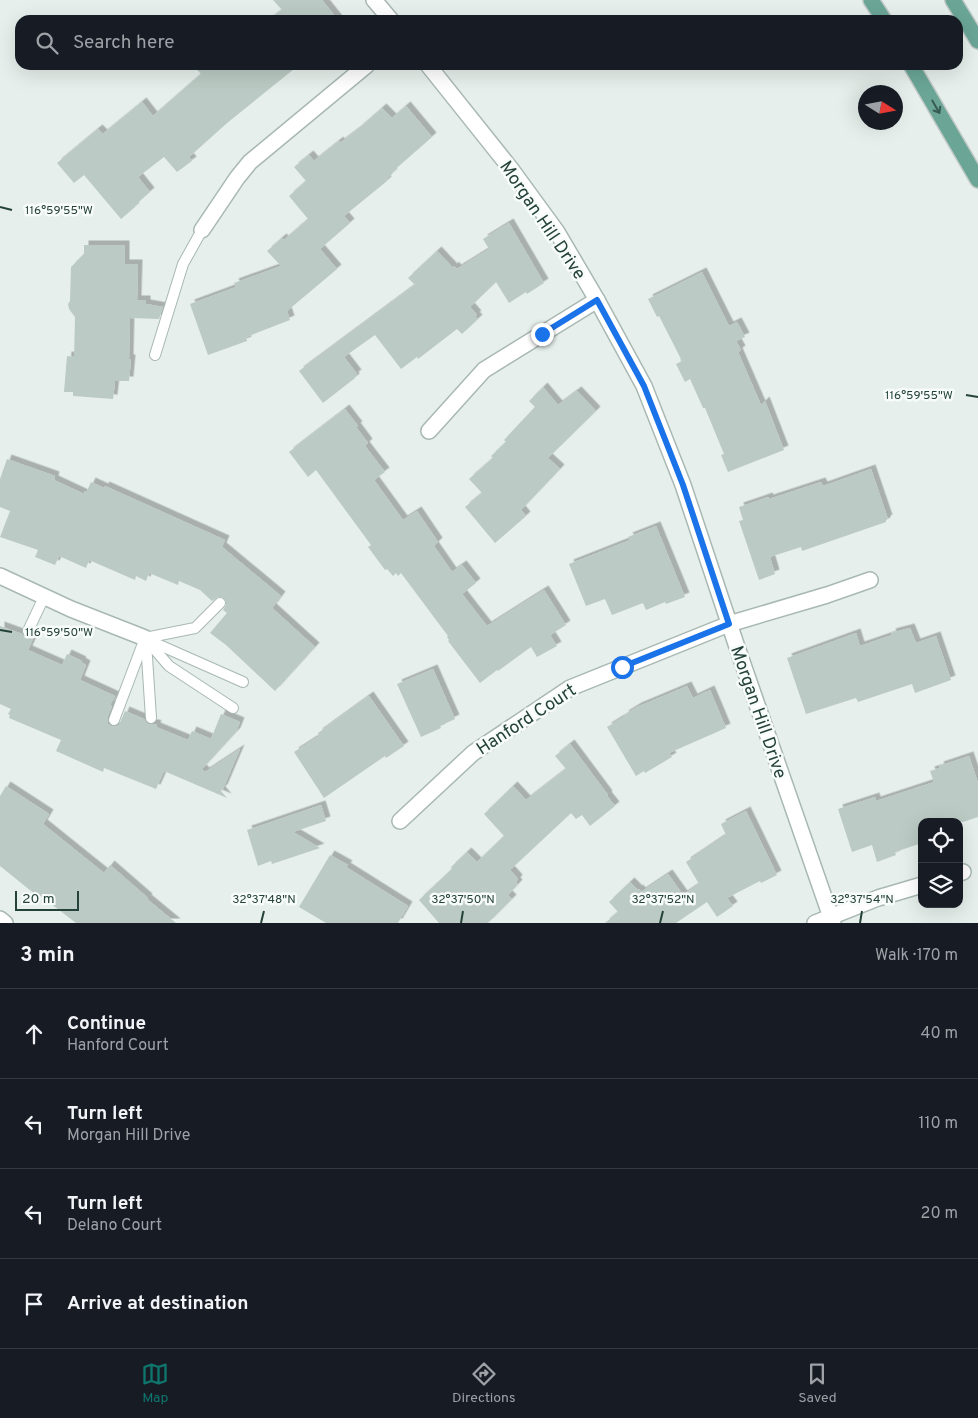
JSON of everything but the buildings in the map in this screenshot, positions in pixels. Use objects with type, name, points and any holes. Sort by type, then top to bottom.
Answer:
[{"type":"main road","points":[[872,0],[881,15]]},
{"type":"main road","points":[[953,0],[962,15]]},
{"type":"main road","points":[[963,16],[978,41]]},
{"type":"main road","points":[[914,70],[978,180]]},
{"type":"street","points":[[374,0],[387,15]]},
{"type":"street","points":[[202,230],[250,162],[361,70]]},
{"type":"street","name":"Morgan Hill Drive","points":[[432,70],[556,232],[597,300],[644,386],[683,485],[729,624],[832,920]]},
{"type":"street","points":[[429,431],[484,370],[597,300]]},
{"type":"street","points":[[0,576],[71,609],[145,638]]},
{"type":"street","name":"Hanford Court","points":[[400,821],[473,753],[570,688],[729,624],[827,595],[870,580]]},
{"type":"street","points":[[815,923],[832,920],[878,898],[918,886]]},
{"type":"street","points":[[0,919],[5,923]]},
{"type":"lane","points":[[155,354],[183,264],[202,230]]},
{"type":"lane","points":[[28,631],[44,597]]},
{"type":"lane","points":[[145,638],[195,628],[220,603]]},
{"type":"lane","points":[[145,638],[243,682]]},
{"type":"lane","points":[[145,638],[169,666],[233,708]]},
{"type":"lane","points":[[145,638],[151,718]]},
{"type":"lane","points":[[114,720],[145,638]]},
{"type":"route","points":[[542,334],[597,300],[644,386],[683,485],[729,624],[622,667]]}]
